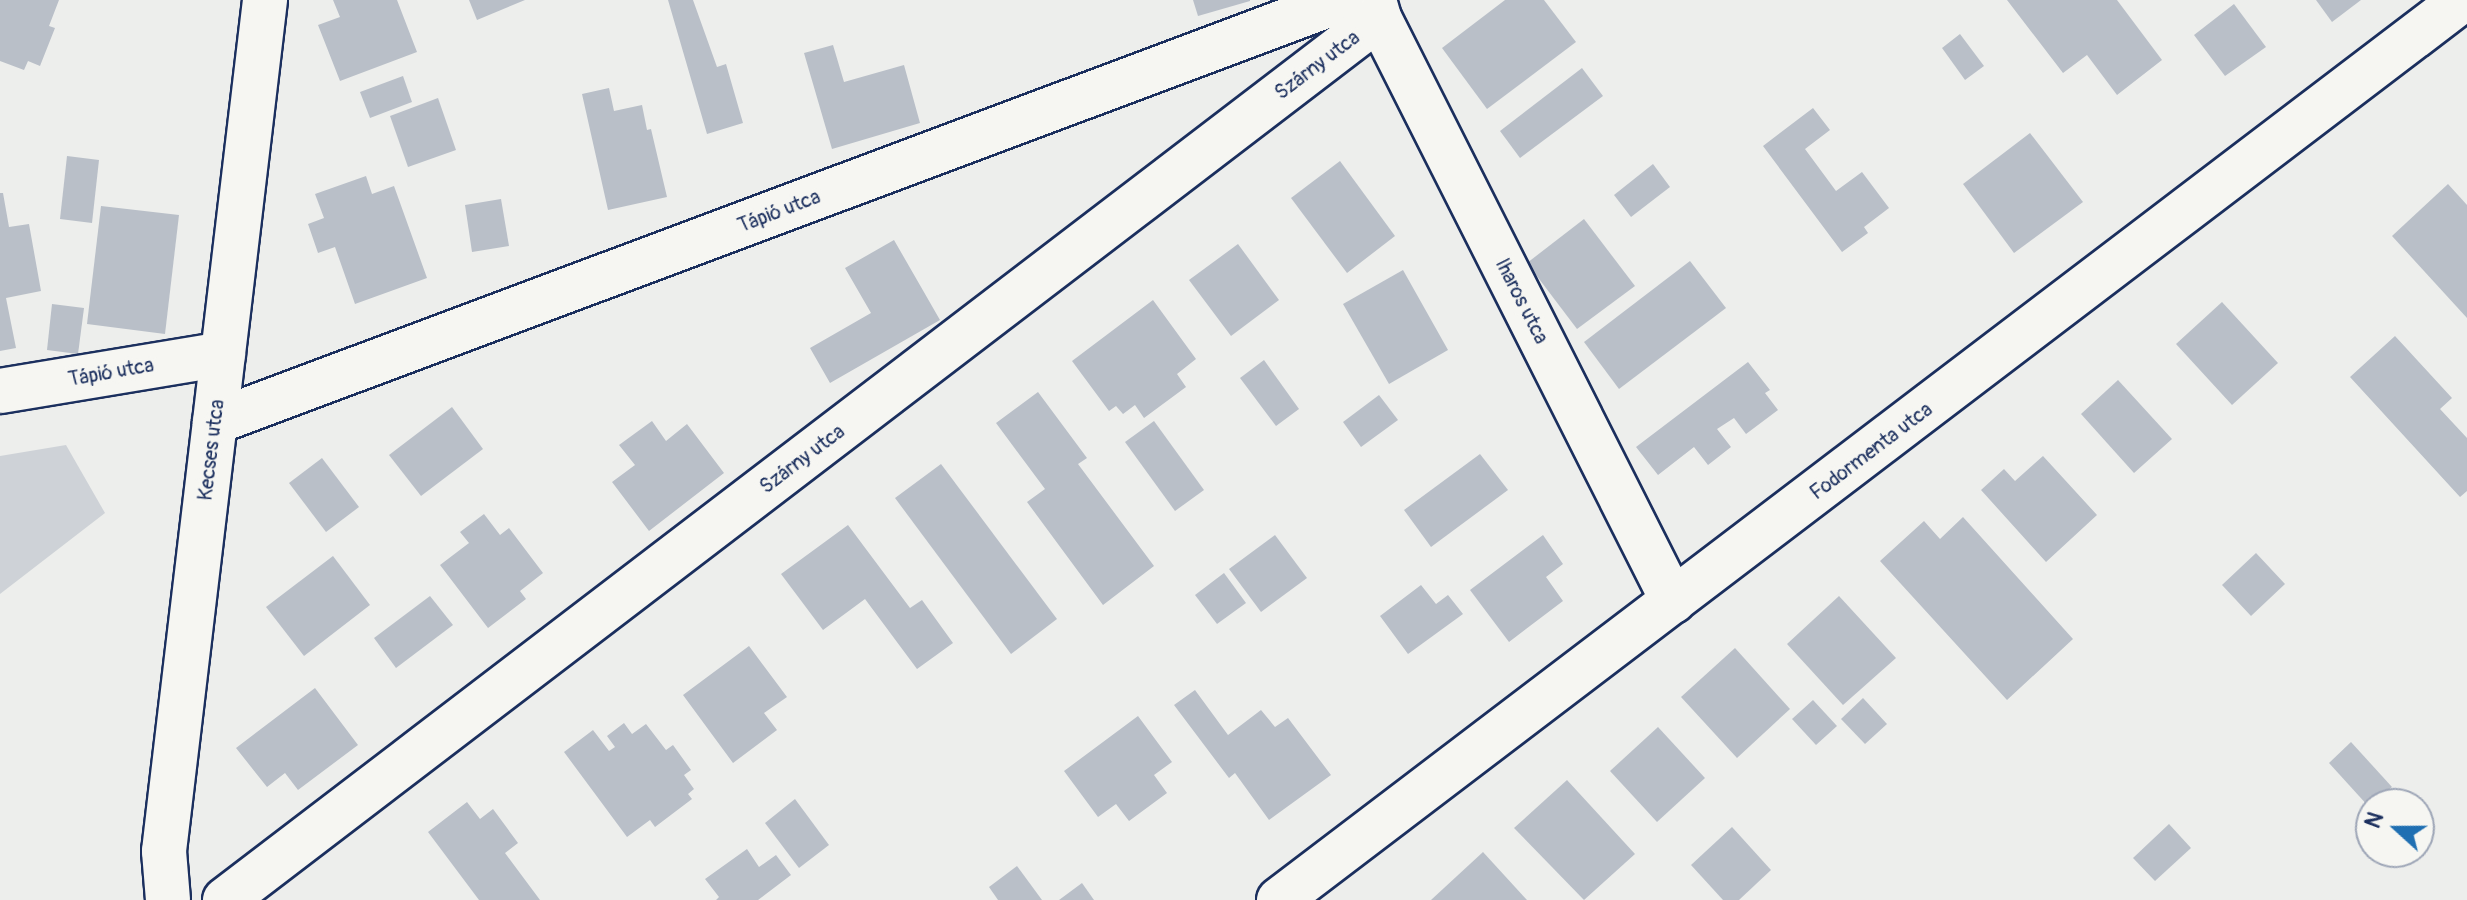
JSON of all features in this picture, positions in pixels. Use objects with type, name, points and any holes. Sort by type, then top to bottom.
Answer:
[{"type":"street","name":"Kecses utca","points":[[168,900],[164,851],[265,0]]},
{"type":"street","name":"Fodormenta utca","points":[[1279,900],[2462,0]]},
{"type":"street","name":"Tápió utca","points":[[215,422],[1365,6]]},
{"type":"street","name":"Iharos utca","points":[[1365,6],[1673,601]]},
{"type":"street","name":"Szárny utca","points":[[225,900],[1365,6]]},
{"type":"street","name":"Tápió utca","points":[[0,391],[223,354]]},
{"type":"shaded area","points":[[66,445],[105,513],[0,594],[0,456]]},
{"type":"building","points":[[0,0],[59,0],[49,26],[55,28],[40,66],[28,61],[24,70],[0,61]]},
{"type":"building","points":[[333,0],[397,0],[417,52],[340,81],[318,25],[340,17]]},
{"type":"building","points":[[469,0],[525,0],[477,20]]},
{"type":"building","points":[[668,0],[693,0],[717,67],[726,64],[743,123],[707,134]]},
{"type":"building","points":[[1193,0],[1250,0],[1250,1],[1198,16]]},
{"type":"building","points":[[1505,0],[1544,0],[1576,42],[1487,109],[1442,48]]},
{"type":"building","points":[[2007,0],[2117,0],[2162,60],[2117,95],[2087,55],[2063,73]]},
{"type":"building","points":[[2316,0],[2361,0],[2332,22]]},
{"type":"building","points":[[2234,4],[2266,47],[2225,76],[2194,35]]},
{"type":"building","points":[[1960,34],[1984,66],[1965,80],[1942,48]]},
{"type":"building","points":[[833,45],[844,82],[904,65],[920,123],[832,149],[804,53]]},
{"type":"building","points":[[1582,68],[1603,96],[1520,158],[1500,131]]},
{"type":"building","points":[[403,76],[412,102],[370,118],[360,92]]},
{"type":"building","points":[[609,88],[614,111],[642,105],[667,197],[608,210],[582,94]]},
{"type":"building","points":[[438,98],[456,150],[408,167],[390,116]]},
{"type":"building","points":[[1813,108],[1830,130],[1805,149],[1836,191],[1862,172],[1889,208],[1864,227],[1868,233],[1842,252],[1763,146]]},
{"type":"building","points":[[2030,133],[2083,202],[2014,253],[1963,184]]},
{"type":"building","points":[[67,156],[99,160],[92,223],[60,219]]},
{"type":"building","points":[[1340,161],[1395,236],[1347,273],[1291,198]]},
{"type":"building","points":[[1653,164],[1670,187],[1631,217],[1614,195]]},
{"type":"building","points":[[366,176],[372,194],[394,186],[427,278],[355,304],[335,247],[318,253],[308,224],[324,218],[315,194]]},
{"type":"building","points":[[2448,184],[2467,205],[2467,318],[2392,236]]},
{"type":"building","points":[[0,193],[3,193],[9,227],[29,224],[41,291],[6,298],[16,348],[0,351]]},
{"type":"building","points":[[501,199],[509,246],[472,252],[465,205]]},
{"type":"building","points":[[101,206],[179,215],[165,334],[87,324]]},
{"type":"building","points":[[1584,219],[1635,286],[1577,329],[1527,263]]},
{"type":"building","points":[[894,240],[940,320],[830,383],[810,348],[871,313],[845,268]]},
{"type":"building","points":[[1238,244],[1279,300],[1231,336],[1189,280]]},
{"type":"building","points":[[1690,261],[1726,308],[1619,389],[1584,342]]},
{"type":"building","points":[[1403,270],[1448,350],[1389,384],[1343,304]]},
{"type":"building","points":[[1153,300],[1196,359],[1177,374],[1186,387],[1144,418],[1135,405],[1123,414],[1116,406],[1109,411],[1072,361]]},
{"type":"building","points":[[2222,302],[2278,363],[2232,405],[2176,344]]},
{"type":"building","points":[[52,304],[84,308],[78,354],[47,350]]},
{"type":"building","points":[[2395,336],[2452,398],[2440,409],[2467,438],[2467,491],[2460,497],[2350,377]]},
{"type":"building","points":[[1264,360],[1299,409],[1276,426],[1240,378]]},
{"type":"building","points":[[1748,362],[1770,390],[1765,393],[1778,410],[1746,434],[1734,418],[1717,429],[1731,447],[1708,465],[1694,447],[1658,475],[1636,447]]},
{"type":"building","points":[[2118,380],[2172,439],[2134,473],[2081,414]]},
{"type":"building","points":[[1038,392],[1087,458],[1078,464],[1154,566],[1103,605],[1027,502],[1045,489],[996,423]]},
{"type":"building","points":[[1379,395],[1398,420],[1361,447],[1343,422]]},
{"type":"building","points":[[452,407],[483,449],[421,496],[389,455]]},
{"type":"building","points":[[652,421],[666,441],[687,424],[724,473],[649,531],[612,482],[635,465],[619,445]]},
{"type":"building","points":[[1154,421],[1204,490],[1175,511],[1125,442]]},
{"type":"building","points":[[1480,454],[1508,490],[1431,547],[1404,510]]},
{"type":"building","points":[[2043,456],[2097,515],[2046,562],[1981,490],[2004,469],[2015,481]]},
{"type":"building","points":[[322,458],[359,507],[326,532],[289,483]]},
{"type":"building","points":[[941,464],[1057,619],[1011,654],[895,498]]},
{"type":"building","points":[[484,514],[500,535],[509,528],[543,573],[520,591],[526,599],[488,628],[440,565],[469,543],[460,532]]},
{"type":"building","points":[[1963,517],[2073,639],[2007,700],[1880,561],[1924,521],[1940,539]]},
{"type":"building","points":[[848,525],[910,608],[922,600],[953,643],[917,669],[865,599],[823,630],[781,574]]},
{"type":"building","points":[[1275,535],[1307,578],[1261,612],[1229,569]]},
{"type":"building","points":[[1543,535],[1563,564],[1546,577],[1563,601],[1509,642],[1470,590]]},
{"type":"building","points":[[2256,553],[2285,584],[2251,616],[2222,585]]},
{"type":"building","points":[[333,556],[370,605],[304,656],[266,607]]},
{"type":"building","points":[[1224,573],[1246,603],[1217,624],[1195,595]]},
{"type":"building","points":[[1421,585],[1436,604],[1448,595],[1463,614],[1408,654],[1380,616]]},
{"type":"building","points":[[430,596],[453,625],[396,668],[374,638]]},
{"type":"building","points":[[1839,596],[1896,658],[1843,705],[1787,644]]},
{"type":"building","points":[[749,646],[787,697],[764,713],[777,730],[733,763],[683,695]]},
{"type":"building","points":[[1735,648],[1790,709],[1737,758],[1681,697]]},
{"type":"building","points":[[315,688],[358,745],[298,790],[285,773],[267,787],[236,748]]},
{"type":"building","points":[[1195,690],[1228,735],[1261,710],[1275,727],[1288,718],[1331,775],[1269,820],[1235,773],[1229,778],[1174,705]]},
{"type":"building","points":[[1863,698],[1887,724],[1865,744],[1841,719]]},
{"type":"building","points":[[1813,700],[1837,726],[1816,745],[1792,719]]},
{"type":"building","points":[[1138,716],[1172,762],[1154,775],[1167,793],[1129,821],[1116,804],[1098,817],[1064,771]]},
{"type":"building","points":[[624,723],[632,734],[646,724],[666,750],[673,745],[691,770],[684,775],[694,789],[688,794],[692,799],[655,827],[650,820],[627,837],[564,752],[593,730],[609,751],[615,747],[607,736]]},
{"type":"building","points":[[1658,727],[1705,778],[1657,822],[1610,771]]},
{"type":"building","points":[[2351,742],[2392,787],[2355,788],[2355,792],[2329,763]]},
{"type":"building","points":[[1567,780],[1635,854],[1584,900],[1514,828]]},
{"type":"building","points":[[795,799],[829,845],[799,868],[765,823]]},
{"type":"building","points":[[467,802],[480,819],[493,809],[518,843],[505,853],[540,900],[479,900],[428,832]]},
{"type":"building","points":[[2169,824],[2191,848],[2155,881],[2133,858]]},
{"type":"building","points":[[1732,827],[1771,870],[1739,900],[1723,900],[1691,865]]},
{"type":"building","points":[[747,849],[759,867],[776,855],[791,875],[758,900],[716,900],[719,897],[705,879]]},
{"type":"building","points":[[1483,852],[1527,900],[1431,900]]},
{"type":"building","points":[[1017,866],[1042,900],[998,900],[989,887]]},
{"type":"building","points":[[1082,883],[1094,900],[1059,900]]}]
